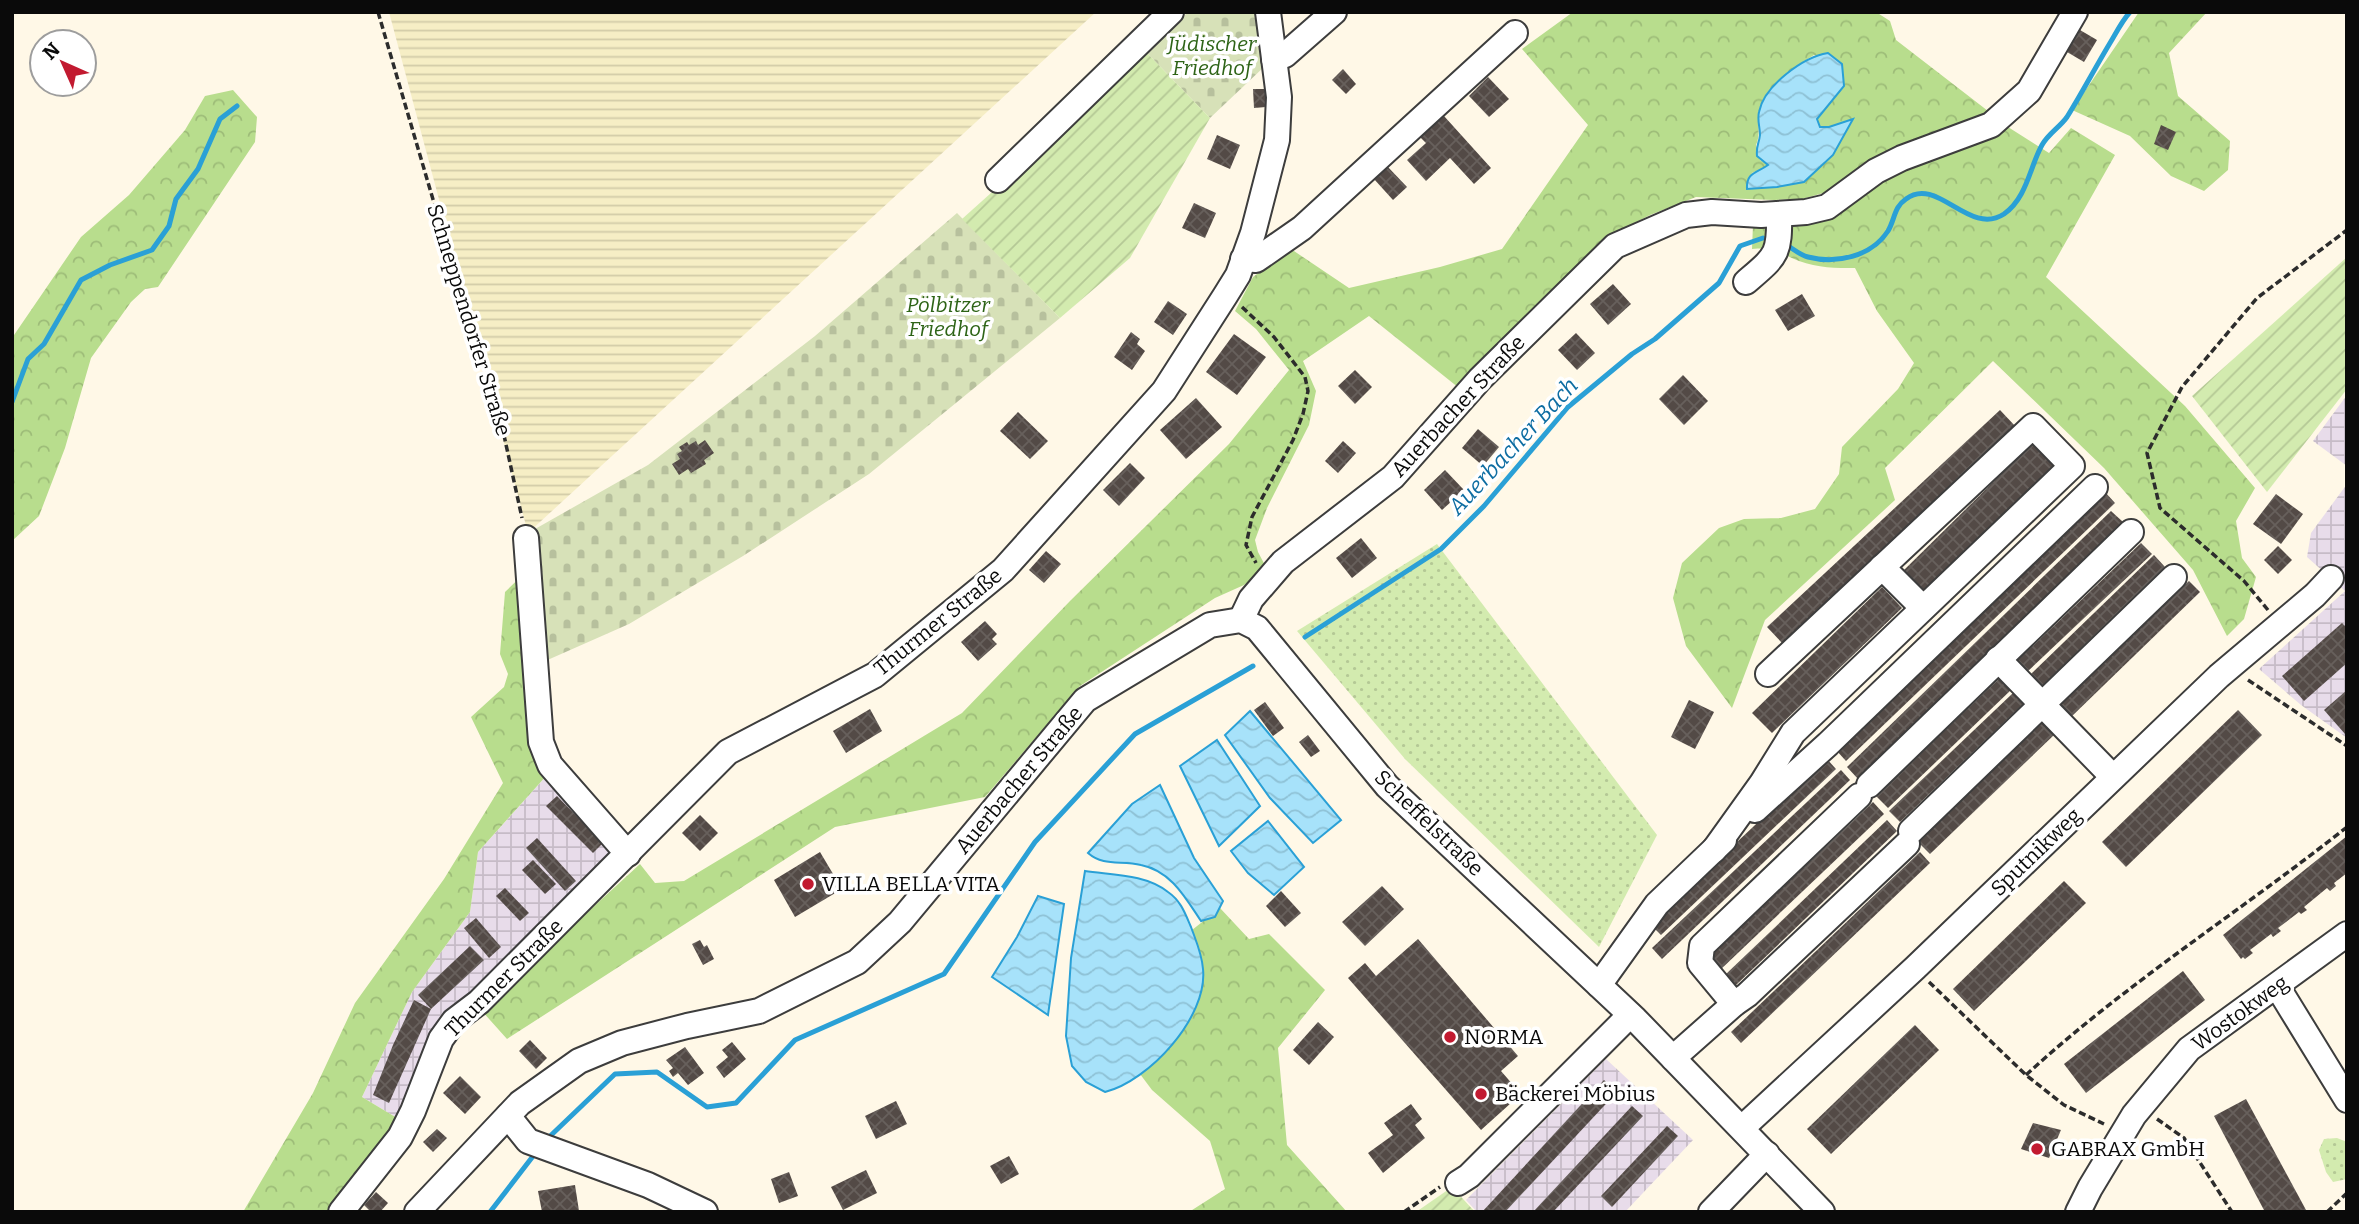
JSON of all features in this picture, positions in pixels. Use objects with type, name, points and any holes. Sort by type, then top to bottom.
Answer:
[{"type":"street","points":[[998,180],[1171,12]]},
{"type":"street","name":"Thurmer Straße","points":[[341,1212],[400,1137],[441,1039],[454,1021],[479,1002],[728,752],[875,675],[1003,570],[1164,391],[1225,296],[1244,259],[1253,233],[1277,140],[1279,97],[1268,12]]},
{"type":"street","points":[[1274,59],[1285,55],[1334,12]]},
{"type":"street","name":"Auerbacher Straße","points":[[417,1212],[520,1102],[579,1061],[622,1043],[759,1011],[857,962],[900,922],[1086,700],[1210,625],[1241,620],[1251,599],[1265,581],[1303,545],[1393,477],[1480,379],[1615,246],[1686,215],[1712,212],[1779,214],[1827,207],[1876,171],[1902,158],[1992,125],[2029,91],[2075,12]]},
{"type":"street","points":[[1244,259],[1256,260],[1302,229],[1515,33]]},
{"type":"street","points":[[1746,282],[1774,258],[1779,235],[1779,214]]},
{"type":"street","points":[[1714,849],[1793,733],[2072,466],[2033,426],[1768,674]]},
{"type":"street","points":[[1599,985],[1657,904],[1839,735],[2095,487]]},
{"type":"street","points":[[1734,1004],[1700,963],[1702,946],[2131,532]]},
{"type":"street","points":[[526,538],[541,742],[550,765],[628,854]]},
{"type":"street","points":[[1882,567],[1922,607]]},
{"type":"street","points":[[1673,1058],[1734,1004],[1748,995],[2174,577]]},
{"type":"street","name":"Sputnikweg","points":[[1742,1128],[1915,968],[2231,665],[2315,596],[2331,578]]},
{"type":"street","name":"Scheffelstraße","points":[[1241,620],[1257,628],[1387,786],[1630,1015],[1822,1212]]},
{"type":"street","points":[[1998,659],[2113,778]]},
{"type":"street","name":"Wostokweg","points":[[2078,1212],[2137,1111],[2189,1049],[2347,934]]},
{"type":"street","points":[[2277,986],[2347,1100]]},
{"type":"street","points":[[1458,1183],[1476,1170],[1630,1015]]},
{"type":"street","points":[[508,1116],[538,1145],[648,1185],[705,1212]]},
{"type":"street","points":[[1712,1212],[1767,1154]]},
{"type":"path","name":"Schneppendorfer Straße","points":[[378,12],[444,237],[495,394],[526,538]]},
{"type":"path","points":[[2280,624],[2245,581],[2160,508],[2147,453],[2182,387],[2257,298],[2347,230]]},
{"type":"path","points":[[1225,296],[1250,312],[1274,337],[1305,377],[1308,391],[1293,440],[1252,517],[1246,545],[1265,581]]},
{"type":"path","points":[[2231,665],[2250,681],[2347,746]]},
{"type":"path","points":[[2025,1075],[2088,1022],[2347,827]]},
{"type":"path","points":[[1915,968],[2025,1075],[2064,1105],[2106,1125],[2137,1111],[2184,1138],[2232,1212]]},
{"type":"path","points":[[1404,1212],[1447,1183],[1458,1183]]},
{"type":"path","points":[[2327,1212],[2347,1193]]},
{"type":"shaded area","points":[[389,12],[1096,12],[528,533]]},
{"type":"shaded area","points":[[2347,395],[2347,466],[2313,441]]},
{"type":"shaded area","points":[[2347,484],[2347,738],[2301,705],[2259,669],[2345,591],[2307,557],[2311,533]]},
{"type":"shaded area","points":[[549,773],[621,851],[454,1008],[397,1118],[362,1097],[412,992],[470,912],[478,852]]},
{"type":"shaded area","points":[[1606,1059],[1693,1140],[1625,1212],[1477,1212],[1466,1200]]},
{"type":"green space","name":"Jüdischer Friedhof","points":[[1188,12],[1257,12],[1265,66],[1210,118],[1147,53]]},
{"type":"green space","points":[[1573,12],[1876,12],[1890,21],[1896,40],[1988,111],[1827,192],[1802,199],[1696,197],[1650,215],[1609,236],[1556,286],[1459,388],[1369,316],[1303,361],[1316,391],[1309,425],[1267,508],[1255,540],[1267,569],[1244,585],[1215,598],[1080,686],[985,797],[835,827],[507,1039],[481,1010],[640,864],[655,883],[684,881],[962,713],[1070,601],[1229,444],[1289,370],[1256,329],[1235,311],[1253,277],[1291,249],[1349,288],[1440,267],[1502,249],[1588,125],[1522,49]],"holes":[[[1814,55],[1842,64],[1844,86],[1817,119],[1819,127],[1852,120],[1833,155],[1804,182],[1747,189],[1752,173],[1769,165],[1760,160],[1756,145],[1759,111],[1773,86],[1780,78]]]},
{"type":"green space","points":[[2139,12],[2207,12],[2169,53],[2178,96],[2230,141],[2228,170],[2204,191],[2171,176],[2130,136],[2072,110]]},
{"type":"green space","points":[[1147,53],[1210,118],[1130,258],[1060,318],[962,219]]},
{"type":"green space","points":[[233,90],[257,117],[255,142],[158,287],[145,289],[131,302],[91,358],[65,448],[39,516],[12,541],[12,338],[81,237],[129,195],[185,130],[205,96]]},
{"type":"green space","points":[[2008,127],[2049,153],[2071,128],[2115,155],[2046,277],[2185,406],[2255,488],[2236,521],[2242,558],[2256,577],[2244,619],[2227,636],[2193,570],[2104,468],[1993,361],[1885,468],[1895,500],[1765,620],[1732,708],[1686,646],[1673,598],[1682,563],[1719,528],[1744,519],[1781,518],[1815,509],[1839,474],[1842,447],[1898,389],[1914,363],[1877,311],[1855,268],[1813,265],[1773,250],[1752,249],[1753,224],[1971,144]]},
{"type":"green space","name":"Pölbitzer Friedhof","points":[[957,213],[1060,318],[869,474],[743,556],[629,624],[543,662],[528,533],[648,465],[815,336]]},
{"type":"green space","points":[[2347,257],[2347,389],[2267,492],[2192,396]]},
{"type":"green space","points":[[1437,544],[1657,835],[1599,947],[1405,759],[1297,631]]},
{"type":"green space","points":[[532,566],[547,775],[478,852],[470,912],[412,992],[362,1097],[397,1118],[395,1126],[340,1192],[330,1212],[243,1212],[313,1093],[355,1003],[444,879],[503,783],[471,717],[504,687],[508,674],[500,654],[505,592]]},
{"type":"green space","points":[[1220,908],[1249,939],[1269,934],[1325,990],[1278,1048],[1287,1145],[1347,1212],[1189,1212],[1225,1189],[1210,1141],[1152,1090],[1140,1074],[1173,1042],[1194,1011],[1200,994],[1202,975],[1200,954],[1192,930]]},
{"type":"green space","points":[[2337,1138],[2347,1142],[2347,1179],[2333,1182],[2326,1172],[2319,1150],[2324,1139]]},
{"type":"green space","points":[[1452,1187],[1475,1212],[1416,1212]]},
{"type":"water","points":[[1828,53],[1842,64],[1844,86],[1817,119],[1820,127],[1829,127],[1853,119],[1833,155],[1804,182],[1747,189],[1750,176],[1768,165],[1757,156],[1760,135],[1758,115],[1762,102],[1786,74],[1807,60]]},
{"type":"water","points":[[1250,711],[1341,820],[1313,843],[1270,798],[1225,735]]},
{"type":"water","points":[[1217,740],[1260,806],[1219,846],[1180,766]]},
{"type":"water","points":[[1160,785],[1194,858],[1223,901],[1215,917],[1201,921],[1176,886],[1152,868],[1107,862],[1088,853],[1132,804]]},
{"type":"water","points":[[1268,821],[1304,867],[1274,895],[1248,873],[1231,851]]},
{"type":"water","points":[[1085,871],[1139,878],[1159,886],[1176,899],[1191,927],[1203,969],[1202,988],[1196,1007],[1172,1044],[1140,1075],[1105,1092],[1086,1082],[1072,1066],[1066,1036],[1071,958]]},
{"type":"water","points":[[1038,896],[1064,904],[1048,1015],[992,977]]},
{"type":"building","points":[[2080,30],[2097,40],[2084,62],[2067,52]]},
{"type":"building","points":[[1343,69],[1356,84],[1346,94],[1332,80]]},
{"type":"building","points":[[1488,77],[1509,99],[1489,117],[1469,96]]},
{"type":"building","points":[[1253,89],[1265,89],[1266,107],[1254,108]]},
{"type":"building","points":[[1444,116],[1491,168],[1474,184],[1450,158],[1426,181],[1407,160],[1426,143],[1420,137]]},
{"type":"building","points":[[2161,125],[2176,132],[2168,150],[2154,144]]},
{"type":"building","points":[[1217,135],[1240,145],[1230,169],[1207,159]]},
{"type":"building","points":[[1387,166],[1407,187],[1393,200],[1374,179]]},
{"type":"building","points":[[1194,203],[1216,213],[1205,238],[1182,228]]},
{"type":"building","points":[[1613,284],[1631,304],[1608,325],[1590,304]]},
{"type":"building","points":[[1802,294],[1815,316],[1788,331],[1775,310]]},
{"type":"building","points":[[1168,301],[1187,314],[1173,335],[1154,322]]},
{"type":"building","points":[[1131,332],[1140,339],[1137,344],[1145,351],[1132,370],[1114,357]]},
{"type":"building","points":[[1576,333],[1595,353],[1577,370],[1558,350]]},
{"type":"building","points":[[1234,334],[1266,357],[1237,395],[1206,372]]},
{"type":"building","points":[[1355,370],[1372,387],[1355,404],[1338,386]]},
{"type":"building","points":[[1683,375],[1708,401],[1684,425],[1659,399]]},
{"type":"building","points":[[1196,398],[1222,427],[1186,459],[1160,430]]},
{"type":"building","points":[[2000,410],[2016,427],[1782,643],[1767,627]]},
{"type":"building","points":[[1018,412],[1048,441],[1030,459],[1000,431]]},
{"type":"building","points":[[1478,429],[1499,447],[1483,466],[1462,448]]},
{"type":"building","points":[[705,440],[714,453],[704,460],[706,464],[691,473],[688,469],[679,475],[672,464],[680,459],[677,454],[682,451],[679,447],[696,441],[698,445]]},
{"type":"building","points":[[1343,441],[1356,453],[1338,473],[1325,461]]},
{"type":"building","points":[[2034,442],[2056,464],[1923,594],[1902,572]]},
{"type":"building","points":[[1130,463],[1145,478],[1119,506],[1103,490]]},
{"type":"building","points":[[1445,470],[1464,490],[1442,510],[1424,490]]},
{"type":"building","points":[[2105,492],[2115,503],[1846,761],[1836,750]]},
{"type":"building","points":[[2276,494],[2303,514],[2281,544],[2253,524]]},
{"type":"building","points":[[2111,511],[2123,522],[1858,779],[1847,767]]},
{"type":"building","points":[[1361,538],[1377,558],[1352,578],[1336,558]]},
{"type":"building","points":[[2141,543],[2152,554],[2027,672],[2017,661]]},
{"type":"building","points":[[2278,546],[2292,560],[2278,574],[2264,560]]},
{"type":"building","points":[[1046,551],[1061,564],[1044,583],[1029,570]]},
{"type":"building","points":[[2154,555],[2165,567],[2042,686],[2031,674]]},
{"type":"building","points":[[2189,581],[2200,592],[2070,718],[2059,706]]},
{"type":"building","points":[[1882,587],[1902,608],[1772,733],[1752,713]]},
{"type":"building","points":[[985,621],[997,634],[992,639],[997,644],[978,661],[961,642]]},
{"type":"building","points":[[2342,623],[2347,628],[2347,663],[2304,701],[2282,676]]},
{"type":"building","points":[[2000,678],[2011,690],[1888,808],[1876,796]]},
{"type":"building","points":[[2347,690],[2347,733],[2345,734],[2324,710]]},
{"type":"building","points":[[2013,693],[2023,704],[1900,822],[1889,811]]},
{"type":"building","points":[[1689,700],[1714,712],[1695,749],[1671,737]]},
{"type":"building","points":[[1265,702],[1284,728],[1273,736],[1254,710]]},
{"type":"building","points":[[870,709],[882,731],[846,753],[833,731]]},
{"type":"building","points":[[2238,710],[2262,735],[2126,867],[2102,842]]},
{"type":"building","points":[[2042,723],[2054,735],[1930,854],[1918,842]]},
{"type":"building","points":[[1308,735],[1320,751],[1311,757],[1299,742]]},
{"type":"building","points":[[1826,758],[1836,769],[1661,935],[1650,924]]},
{"type":"building","points":[[1841,770],[1850,780],[1662,959],[1652,948]]},
{"type":"building","points":[[557,796],[603,843],[593,853],[546,806]]},
{"type":"building","points":[[1873,802],[1884,814],[1719,971],[1707,959]]},
{"type":"building","points":[[700,815],[718,833],[700,851],[682,833]]},
{"type":"building","points":[[1887,820],[1897,831],[1735,986],[1725,975]]},
{"type":"building","points":[[2347,836],[2347,873],[2334,883],[2336,886],[2330,891],[2327,888],[2304,907],[2307,910],[2301,914],[2299,912],[2278,928],[2281,931],[2273,937],[2271,934],[2250,950],[2253,953],[2241,959],[2223,935]]},
{"type":"building","points":[[537,838],[576,881],[565,891],[526,848]]},
{"type":"building","name":"VILLA BELLA VITA","points":[[820,852],[842,889],[795,917],[774,880]]},
{"type":"building","points":[[1920,852],[1930,863],[1741,1043],[1731,1032]]},
{"type":"building","points":[[533,860],[556,884],[545,894],[522,870]]},
{"type":"building","points":[[2064,881],[2086,903],[1974,1011],[1953,989]]},
{"type":"building","points":[[1382,886],[1404,909],[1365,946],[1342,922]]},
{"type":"building","points":[[505,888],[529,913],[520,921],[496,896]]},
{"type":"building","points":[[1281,891],[1301,913],[1285,927],[1266,906]]},
{"type":"building","points":[[476,918],[501,947],[489,958],[464,928]]},
{"type":"building","name":"NORMA","points":[[1418,939],[1518,1056],[1501,1071],[1521,1094],[1481,1130],[1348,978],[1365,963],[1376,976]]},
{"type":"building","points":[[700,940],[704,947],[707,945],[714,959],[703,965],[692,944]]},
{"type":"building","points":[[470,946],[484,960],[431,1009],[418,995]]},
{"type":"building","points":[[2183,971],[2205,1000],[2086,1093],[2064,1064]]},
{"type":"building","points":[[414,1000],[431,1009],[389,1103],[373,1095]]},
{"type":"building","points":[[1318,1022],[1334,1037],[1309,1065],[1293,1050]]},
{"type":"building","points":[[1915,1025],[1939,1050],[1831,1154],[1807,1129]]},
{"type":"building","points":[[530,1040],[547,1058],[536,1069],[519,1051]]},
{"type":"building","points":[[732,1042],[746,1059],[724,1078],[716,1067],[728,1057],[722,1050]]},
{"type":"building","points":[[685,1047],[704,1073],[688,1085],[678,1073],[673,1077],[669,1071],[673,1068],[666,1060]]},
{"type":"building","points":[[460,1076],[481,1097],[465,1114],[443,1093]]},
{"type":"building","points":[[1604,1080],[1617,1092],[1505,1212],[1482,1212]]},
{"type":"building","points":[[2246,1099],[2306,1210],[2303,1212],[2265,1212],[2214,1116]]},
{"type":"building","points":[[896,1101],[907,1124],[876,1139],[865,1116]]},
{"type":"building","points":[[1411,1104],[1422,1119],[1415,1125],[1425,1138],[1383,1173],[1368,1153],[1393,1135],[1384,1123]]},
{"type":"building","points":[[1632,1106],[1643,1116],[1553,1212],[1533,1212]]},
{"type":"building","points":[[2033,1123],[2061,1130],[2049,1158],[2021,1149]]},
{"type":"building","points":[[1667,1126],[1678,1136],[1612,1207],[1601,1196]]},
{"type":"building","points":[[437,1129],[447,1138],[433,1152],[423,1142]]},
{"type":"building","points":[[1009,1156],[1019,1174],[1001,1184],[990,1166]]},
{"type":"building","points":[[866,1170],[877,1193],[843,1210],[831,1187]]},
{"type":"building","points":[[789,1172],[798,1196],[779,1203],[771,1179]]},
{"type":"building","points":[[575,1185],[579,1211],[542,1212],[538,1191]]},
{"type":"building","points":[[376,1192],[388,1203],[380,1212],[371,1212],[364,1205]]},
{"type":"waterway","name":"Auerbacher Bach","points":[[1785,244],[1805,256],[1819,259],[1841,259],[1863,252],[1881,240],[1902,202],[1918,194],[1929,194],[1978,218],[1991,219],[2004,214],[2023,191],[2042,145],[2067,117],[2130,12]]},
{"type":"waterway","points":[[12,402],[28,359],[44,344],[81,280],[110,265],[152,250],[169,226],[176,199],[198,169],[220,119],[237,106]]},
{"type":"waterway","name":"Auerbacher Bach","points":[[1305,637],[1441,549],[1484,506],[1568,407],[1632,354],[1655,339],[1719,283],[1740,246],[1763,238]]},
{"type":"waterway","name":"Auerbacher Bach","points":[[545,1141],[615,1074],[657,1072],[707,1107],[736,1103],[795,1040],[944,974],[1035,842],[1135,734],[1253,666]]},
{"type":"waterway","name":"Auerbacher Bach","points":[[490,1212],[537,1151]]},
{"type":"place","name":"VILLA BELLA VITA","points":[[808,884]]},
{"type":"place","name":"NORMA","points":[[1450,1037]]},
{"type":"place","name":"Bäckerei Möbius","points":[[1481,1094]]},
{"type":"place","name":"GABRAX GmbH","points":[[2037,1149]]}]
